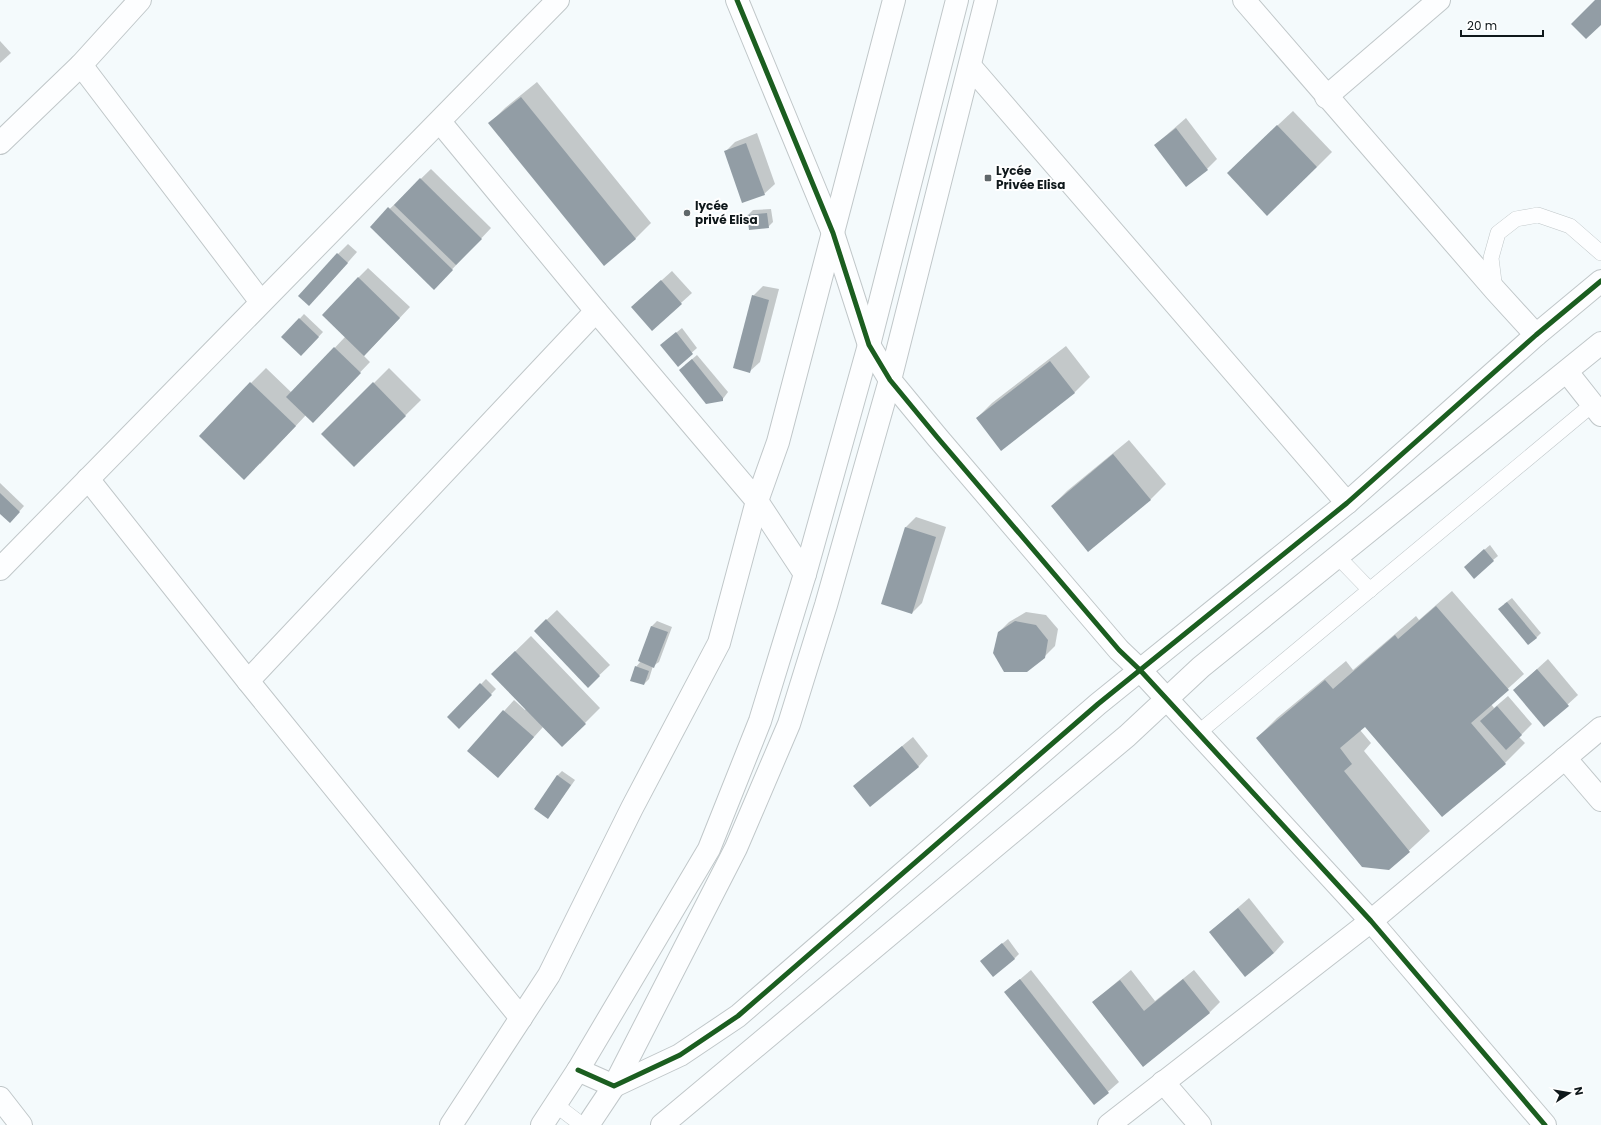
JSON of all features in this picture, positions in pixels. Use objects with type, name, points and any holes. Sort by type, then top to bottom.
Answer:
[{"type":"street","points":[[0,143],[80,65],[140,0]]},
{"type":"street","points":[[0,569],[558,0]]},
{"type":"street","points":[[737,0],[833,233],[869,345],[890,380],[1119,650],[1140,670],[1371,921],[1545,1125]]},
{"type":"street","points":[[451,1125],[549,975],[632,808],[720,643],[757,501],[778,442],[894,0]]},
{"type":"street","points":[[542,1125],[578,1070],[709,849],[760,721],[805,574],[869,345],[957,0]]},
{"type":"street","points":[[588,1125],[614,1086],[736,848],[789,724],[826,605],[890,380],[986,0]]},
{"type":"street","points":[[1244,0],[1326,97],[1494,290],[1536,335]]},
{"type":"street","points":[[1326,97],[1439,0]]},
{"type":"street","points":[[80,65],[261,302]]},
{"type":"street","points":[[970,66],[1347,503]]},
{"type":"street","points":[[440,122],[596,311],[757,501],[805,574]]},
{"type":"street","points":[[578,1070],[614,1086],[680,1055],[738,1016],[1098,704],[1347,503],[1536,335],[1601,281]]},
{"type":"street","points":[[248,681],[596,311]]},
{"type":"street","points":[[662,1125],[1127,736],[1201,667],[1601,343]]},
{"type":"street","points":[[1567,372],[1597,410]]},
{"type":"street","points":[[88,479],[248,681],[521,1018]]},
{"type":"street","points":[[1109,1125],[1371,921],[1601,728]]},
{"type":"street","points":[[1565,758],[1601,800]]},
{"type":"street","points":[[1163,1082],[1200,1125]]},
{"type":"street","points":[[0,1098],[21,1125]]},
{"type":"lane","points":[[1494,290],[1491,258],[1498,232],[1516,219],[1538,215],[1570,226],[1601,253]]},
{"type":"lane","points":[[1198,734],[1370,590],[1597,410]]},
{"type":"lane","points":[[1338,557],[1370,590]]},
{"type":"lane","points":[[556,1105],[582,1125]]},
{"type":"building","points":[[1595,0],[1601,0],[1601,25],[1586,39],[1571,24]]},
{"type":"building","points":[[521,97],[636,239],[604,266],[488,123]]},
{"type":"building","points":[[1277,125],[1317,167],[1267,216],[1227,173]]},
{"type":"building","points":[[1176,128],[1208,170],[1186,187],[1154,145]]},
{"type":"building","points":[[746,143],[765,195],[742,203],[724,151]]},
{"type":"building","points":[[420,178],[482,239],[456,265],[394,205]]},
{"type":"building","points":[[388,207],[453,270],[434,290],[370,227]]},
{"type":"building","points":[[767,213],[769,228],[749,230],[747,215]]},
{"type":"building","points":[[337,253],[348,263],[309,306],[298,296]]},
{"type":"building","points":[[358,277],[400,318],[364,356],[322,315]]},
{"type":"building","points":[[661,280],[682,304],[652,331],[631,307]]},
{"type":"building","points":[[752,295],[769,300],[750,373],[733,368]]},
{"type":"building","points":[[299,318],[319,337],[301,356],[281,337]]},
{"type":"building","points":[[676,332],[693,354],[678,367],[660,345]]},
{"type":"building","points":[[334,347],[361,373],[313,423],[286,397]]},
{"type":"building","points":[[692,359],[723,398],[723,401],[706,404],[679,370]]},
{"type":"building","points":[[1050,361],[1075,393],[1001,451],[976,418]]},
{"type":"building","points":[[250,382],[296,426],[244,480],[199,436]]},
{"type":"building","points":[[373,382],[406,416],[354,467],[321,434]]},
{"type":"building","points":[[1113,454],[1151,500],[1088,552],[1051,506]]},
{"type":"building","points":[[0,493],[20,512],[10,523],[0,514]]},
{"type":"building","points":[[905,527],[936,537],[912,614],[881,604]]},
{"type":"building","points":[[1484,549],[1494,561],[1474,579],[1464,567]]},
{"type":"building","points":[[1507,602],[1537,638],[1528,645],[1498,609]]},
{"type":"building","points":[[1436,606],[1509,690],[1471,723],[1506,764],[1442,817],[1365,727],[1340,748],[1352,764],[1344,771],[1410,852],[1389,870],[1362,867],[1256,738],[1325,680],[1333,689],[1395,635],[1398,639]]},
{"type":"building","points":[[546,619],[600,676],[588,688],[534,631]]},
{"type":"building","points":[[1015,621],[1036,625],[1048,640],[1045,658],[1027,672],[1004,672],[993,653],[998,632]]},
{"type":"building","points":[[651,626],[668,632],[654,668],[638,661]]},
{"type":"building","points":[[515,651],[586,724],[562,747],[491,674]]},
{"type":"building","points":[[635,666],[649,671],[644,685],[630,681]]},
{"type":"building","points":[[1537,669],[1569,706],[1544,727],[1513,690]]},
{"type":"building","points":[[480,683],[492,695],[459,729],[447,717]]},
{"type":"building","points":[[1497,706],[1522,735],[1506,750],[1480,721]]},
{"type":"building","points":[[503,710],[534,737],[498,778],[467,751]]},
{"type":"building","points":[[902,746],[919,767],[870,807],[853,786]]},
{"type":"building","points":[[557,775],[571,785],[548,819],[534,809]]},
{"type":"building","points":[[1238,908],[1274,953],[1245,977],[1209,932]]},
{"type":"building","points":[[1002,943],[1015,959],[993,977],[980,961]]},
{"type":"building","points":[[1020,979],[1109,1093],[1094,1105],[1004,992]]},
{"type":"building","points":[[1183,979],[1210,1013],[1143,1067],[1092,1002],[1120,980],[1144,1011]]},
{"type":"cycle path","points":[[737,0],[833,233],[869,345],[890,380],[1119,650],[1140,670],[1371,921],[1545,1125]]},
{"type":"cycle path","points":[[578,1070],[614,1086],[680,1055],[738,1016],[1098,704],[1347,503],[1536,335],[1601,281]]},
{"type":"place","name":"Lycée Privée Elisa","points":[[988,178]]},
{"type":"place","name":"lycée privé Elisa","points":[[687,213]]}]
